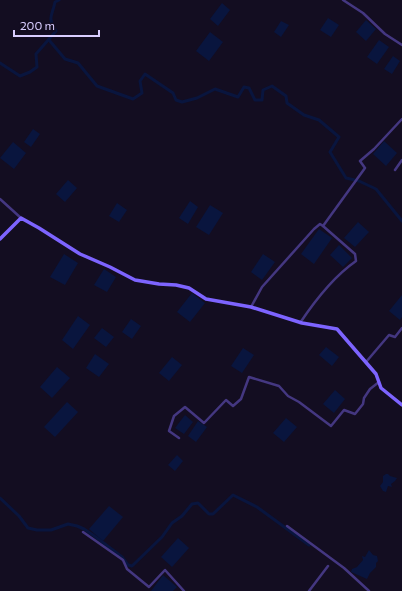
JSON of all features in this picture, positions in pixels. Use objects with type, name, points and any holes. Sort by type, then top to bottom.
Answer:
[{"type":"street","points":[[343,0],[363,13],[385,34],[402,45]]},
{"type":"street","points":[[323,226],[365,168],[360,161],[402,120]]},
{"type":"street","points":[[395,170],[402,160]]},
{"type":"street","points":[[0,199],[21,218],[80,254],[135,280],[189,288],[206,299],[251,307],[300,323],[337,329],[376,374],[381,388],[402,405]]},
{"type":"street","points":[[0,239],[21,218]]},
{"type":"street","points":[[251,307],[262,287],[320,224],[355,254],[356,261],[347,267],[324,290],[300,323]]},
{"type":"street","points":[[366,362],[389,335],[395,337],[402,328]]},
{"type":"street","points":[[179,438],[169,431],[174,416],[185,407],[204,423],[226,400],[233,406],[241,399],[249,378],[279,386],[288,396],[299,402],[331,426],[344,410],[355,414],[363,404],[364,398],[370,388],[379,382]]},
{"type":"street","points":[[287,526],[344,568],[369,591]]},
{"type":"street","points":[[83,532],[122,560],[127,569],[149,587],[165,570],[184,591]]},
{"type":"street","points":[[309,591],[328,566]]},
{"type":"water","points":[[222,3],[230,10],[218,26],[210,19]]},
{"type":"water","points":[[328,18],[339,25],[331,37],[320,30]]},
{"type":"water","points":[[366,20],[376,29],[366,41],[356,32]]},
{"type":"water","points":[[281,21],[289,25],[281,37],[274,32]]},
{"type":"water","points":[[210,32],[223,42],[209,61],[196,51]]},
{"type":"water","points":[[379,40],[389,47],[377,64],[367,57]]},
{"type":"water","points":[[393,56],[400,61],[392,74],[384,69]]},
{"type":"water","points":[[33,129],[40,134],[31,147],[24,142]]},
{"type":"water","points":[[384,141],[397,153],[386,166],[373,154]]},
{"type":"water","points":[[13,142],[26,153],[14,169],[0,158]]},
{"type":"water","points":[[68,180],[77,188],[65,202],[56,194]]},
{"type":"water","points":[[190,201],[198,207],[188,224],[179,218]]},
{"type":"water","points":[[117,203],[127,210],[119,222],[109,216]]},
{"type":"water","points":[[210,205],[223,213],[209,235],[196,227]]},
{"type":"water","points":[[358,222],[369,232],[355,247],[344,238]]},
{"type":"water","points":[[319,229],[332,238],[314,264],[301,254]]},
{"type":"water","points":[[339,245],[352,258],[343,267],[330,255]]},
{"type":"water","points":[[64,254],[78,263],[65,285],[50,277]]},
{"type":"water","points":[[263,254],[275,262],[262,280],[251,272]]},
{"type":"water","points":[[104,269],[116,277],[107,292],[94,285]]},
{"type":"water","points":[[192,293],[205,303],[190,322],[177,312]]},
{"type":"water","points":[[402,295],[402,317],[400,320],[389,311]]},
{"type":"water","points":[[78,316],[90,325],[73,349],[62,340]]},
{"type":"water","points":[[131,319],[141,326],[132,339],[122,332]]},
{"type":"water","points":[[102,328],[114,337],[106,347],[94,338]]},
{"type":"water","points":[[326,347],[339,357],[332,366],[319,355]]},
{"type":"water","points":[[243,348],[254,355],[242,373],[231,366]]},
{"type":"water","points":[[95,354],[109,364],[99,377],[86,368]]},
{"type":"water","points":[[172,357],[182,365],[169,381],[159,373]]},
{"type":"water","points":[[57,367],[70,378],[52,398],[40,387]]},
{"type":"water","points":[[335,390],[345,399],[334,413],[323,404]]},
{"type":"water","points":[[67,402],[78,412],[55,437],[44,427]]},
{"type":"water","points":[[185,415],[193,422],[184,434],[175,428]]},
{"type":"water","points":[[286,418],[297,427],[284,442],[273,433]]},
{"type":"water","points":[[198,421],[207,427],[196,442],[188,436]]},
{"type":"water","points":[[177,455],[183,461],[175,471],[168,465]]},
{"type":"water","points":[[386,474],[397,478],[391,484],[392,487],[388,486],[386,492],[383,491],[380,486],[383,482],[383,476]]},
{"type":"water","points":[[109,506],[123,517],[103,541],[89,529]]},
{"type":"water","points":[[178,538],[189,548],[172,567],[161,557]]},
{"type":"water","points":[[369,550],[373,555],[377,556],[378,561],[376,563],[376,567],[367,579],[351,572],[352,569],[357,567],[363,560],[362,556],[365,557]]},
{"type":"water","points":[[163,575],[177,587],[173,591],[151,591]]},
{"type":"waterway","points":[[0,63],[20,76],[37,67],[36,54],[56,31],[51,16],[55,2],[59,0]]},
{"type":"waterway","points":[[49,40],[65,59],[78,63],[97,86],[133,99],[142,93],[140,81],[145,74],[173,93],[176,100],[182,102],[197,98],[215,89],[238,97],[244,87],[249,88],[255,100],[262,100],[263,90],[272,86],[286,96],[287,103],[304,115],[319,120],[339,137],[330,152],[346,178],[359,181],[376,189],[402,221]]},
{"type":"waterway","points":[[0,498],[19,516],[28,528],[37,530],[51,530],[68,524],[77,526],[93,535],[122,557],[128,565],[132,566],[162,537],[172,523],[182,516],[192,504],[198,503],[209,514],[213,514],[233,495],[257,507],[309,545]]}]
